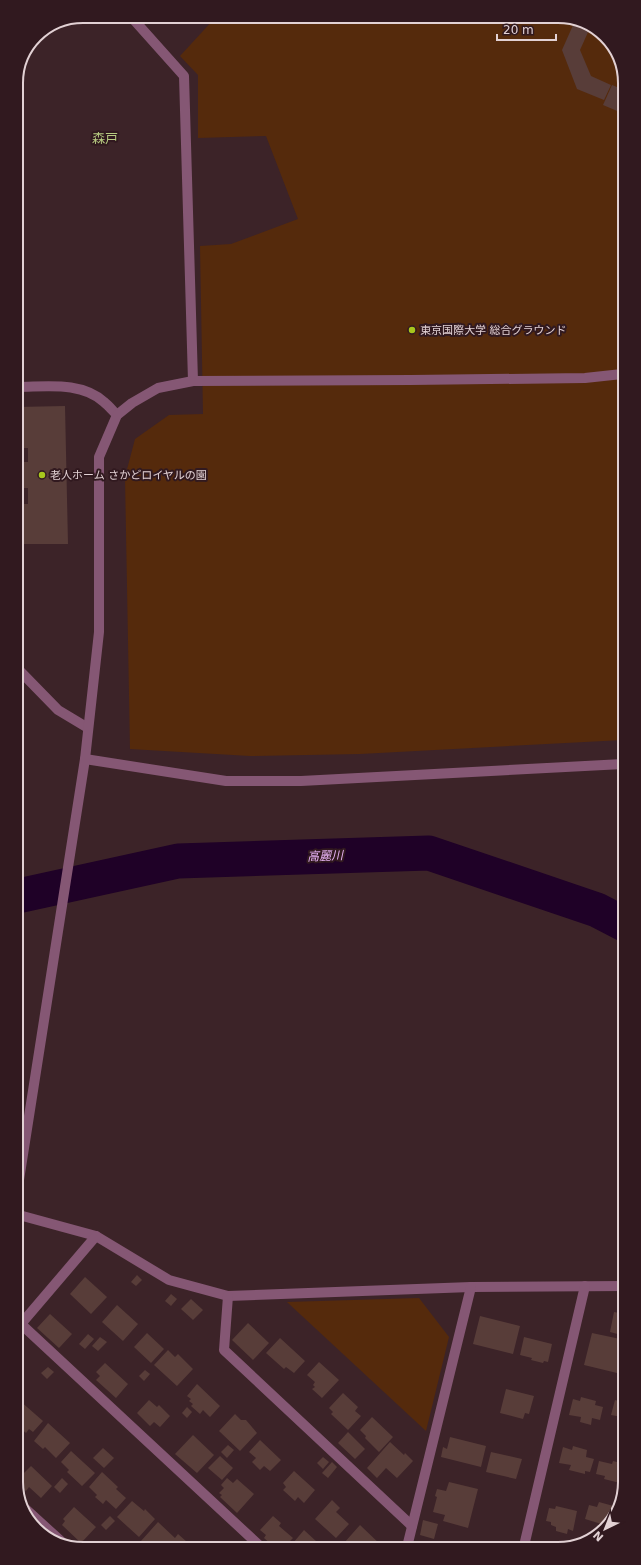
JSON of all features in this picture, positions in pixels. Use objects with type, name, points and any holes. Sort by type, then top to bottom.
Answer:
[{"type":"street","points":[[137,23],[184,76],[194,381]]},
{"type":"street","points":[[23,1153],[85,759],[99,632],[99,457],[117,415],[132,402],[158,388],[194,381],[585,378],[618,374]]},
{"type":"street","points":[[23,387],[77,388],[100,398],[117,415]]},
{"type":"street","points":[[23,674],[58,710],[88,728]]},
{"type":"street","points":[[85,759],[233,781],[301,781],[618,764]]},
{"type":"street","points":[[23,1216],[96,1236],[168,1280],[228,1296],[471,1287],[618,1286]]},
{"type":"street","points":[[23,1322],[96,1236]]},
{"type":"street","points":[[525,1542],[585,1286]]},
{"type":"street","points":[[408,1542],[471,1287]]},
{"type":"street","points":[[228,1296],[224,1350],[412,1526]]},
{"type":"street","points":[[23,1326],[256,1542]]},
{"type":"street","points":[[32,1514],[54,1534]]},
{"type":"shaded area","name":"東京国際大学 総合グラウンド","points":[[210,23],[562,23],[570,24],[588,31],[601,40],[606,46],[615,63],[618,82],[618,740],[360,754],[250,756],[130,749],[125,477],[135,439],[169,415],[203,414],[200,246],[231,244],[298,219],[266,136],[198,138],[198,75],[180,56]]},
{"type":"shaded area","points":[[419,1298],[449,1337],[426,1431],[287,1302]]},
{"type":"building","points":[[573,25],[588,31],[580,50],[591,76],[611,85],[604,100],[577,89],[562,50]]},
{"type":"building","points":[[612,85],[618,87],[618,111],[603,105]]},
{"type":"building","name":"老人ホーム さかどロイヤルの園","points":[[65,406],[68,544],[23,544],[23,504],[28,504],[28,488],[23,488],[23,462],[28,462],[28,448],[23,448],[23,407]]},
{"type":"building","points":[[137,1275],[142,1280],[136,1286],[131,1282]]},
{"type":"building","points":[[85,1277],[107,1297],[91,1314],[70,1294]]},
{"type":"building","points":[[171,1294],[177,1299],[171,1306],[165,1301]]},
{"type":"building","points":[[191,1299],[203,1310],[193,1320],[181,1309]]},
{"type":"building","points":[[117,1305],[138,1324],[123,1341],[102,1322]]},
{"type":"building","points":[[614,1312],[618,1313],[618,1334],[610,1332]]},
{"type":"building","points":[[50,1314],[72,1334],[59,1348],[37,1328]]},
{"type":"building","points":[[480,1316],[520,1326],[513,1354],[473,1344]]},
{"type":"building","points":[[248,1323],[269,1343],[253,1360],[232,1340]]},
{"type":"building","points":[[147,1333],[164,1349],[151,1363],[134,1347]]},
{"type":"building","points":[[592,1333],[618,1339],[617,1373],[584,1365]]},
{"type":"building","points":[[88,1334],[94,1339],[85,1349],[79,1344]]},
{"type":"building","points":[[100,1337],[107,1342],[98,1351],[92,1346]]},
{"type":"building","points":[[524,1337],[552,1344],[548,1362],[544,1361],[543,1363],[531,1360],[532,1358],[520,1355]]},
{"type":"building","points":[[280,1338],[305,1361],[294,1373],[286,1367],[284,1369],[266,1353]]},
{"type":"building","points":[[168,1350],[175,1357],[178,1354],[193,1369],[177,1386],[154,1365]]},
{"type":"building","points":[[319,1362],[339,1380],[322,1398],[312,1389],[315,1387],[313,1385],[315,1382],[307,1375]]},
{"type":"building","points":[[105,1363],[128,1384],[116,1398],[96,1380],[100,1376],[96,1372]]},
{"type":"building","points":[[48,1367],[54,1372],[47,1379],[41,1373]]},
{"type":"building","points":[[145,1370],[150,1374],[144,1381],[139,1376]]},
{"type":"building","points":[[197,1384],[220,1406],[210,1417],[203,1410],[200,1414],[191,1406],[193,1404],[189,1401],[191,1399],[187,1396]]},
{"type":"building","points":[[506,1389],[534,1396],[529,1414],[525,1413],[523,1419],[500,1413]]},
{"type":"building","points":[[343,1393],[358,1407],[355,1411],[361,1416],[348,1430],[331,1414],[333,1412],[329,1408]]},
{"type":"building","points":[[581,1397],[596,1401],[595,1405],[603,1407],[600,1420],[592,1418],[591,1425],[580,1422],[581,1417],[569,1415],[573,1399],[580,1401]]},
{"type":"building","points":[[149,1400],[157,1407],[159,1405],[170,1416],[160,1427],[154,1422],[150,1426],[137,1413]]},
{"type":"building","points":[[615,1400],[618,1401],[618,1416],[611,1415]]},
{"type":"building","points":[[23,1404],[43,1421],[33,1432],[29,1429],[26,1433],[23,1430]]},
{"type":"building","points":[[187,1407],[192,1412],[187,1418],[182,1413]]},
{"type":"building","points":[[235,1414],[241,1420],[246,1420],[257,1433],[240,1451],[219,1431]]},
{"type":"building","points":[[372,1417],[393,1437],[379,1452],[365,1438],[366,1436],[360,1430]]},
{"type":"building","points":[[48,1423],[70,1443],[56,1458],[45,1447],[43,1449],[34,1441]]},
{"type":"building","points":[[348,1432],[365,1449],[355,1459],[338,1443]]},
{"type":"building","points":[[193,1435],[214,1455],[197,1473],[175,1454]]},
{"type":"building","points":[[450,1437],[486,1446],[481,1467],[441,1457],[443,1447],[447,1449]]},
{"type":"building","points":[[260,1440],[281,1460],[270,1471],[264,1466],[260,1470],[252,1462],[256,1458],[249,1452]]},
{"type":"building","points":[[390,1442],[413,1461],[397,1478],[386,1468],[377,1478],[367,1468]]},
{"type":"building","points":[[228,1445],[234,1450],[227,1458],[221,1452]]},
{"type":"building","points":[[573,1446],[587,1450],[586,1457],[594,1459],[590,1472],[585,1471],[585,1474],[569,1470],[571,1465],[559,1463],[563,1447],[572,1450]]},
{"type":"building","points":[[103,1448],[114,1458],[104,1468],[93,1458]]},
{"type":"building","points":[[71,1451],[95,1473],[82,1486],[67,1472],[69,1470],[61,1462]]},
{"type":"building","points":[[491,1452],[522,1459],[516,1479],[486,1472]]},
{"type":"building","points":[[220,1456],[233,1468],[222,1480],[208,1468]]},
{"type":"building","points":[[323,1457],[329,1462],[323,1469],[317,1463]]},
{"type":"building","points":[[599,1461],[612,1464],[613,1461],[618,1462],[618,1482],[604,1479],[605,1476],[596,1474]]},
{"type":"building","points":[[332,1462],[337,1467],[328,1478],[322,1473]]},
{"type":"building","points":[[31,1466],[52,1486],[41,1498],[29,1487],[26,1491],[24,1489],[23,1474]]},
{"type":"building","points":[[294,1471],[315,1490],[304,1503],[298,1497],[295,1501],[283,1490],[286,1487],[283,1483]]},
{"type":"building","points":[[102,1472],[118,1487],[116,1489],[126,1498],[116,1509],[106,1500],[103,1504],[95,1497],[97,1495],[89,1487]]},
{"type":"building","points":[[62,1478],[68,1484],[60,1493],[54,1487]]},
{"type":"building","points":[[227,1478],[233,1483],[237,1479],[254,1494],[237,1513],[220,1497],[222,1495],[219,1493],[224,1488],[221,1485]]},
{"type":"building","points":[[449,1482],[478,1489],[468,1528],[443,1521],[445,1515],[433,1512],[437,1497],[435,1496],[437,1489],[446,1491]]},
{"type":"building","points":[[332,1500],[340,1508],[336,1512],[349,1524],[336,1538],[315,1519]]},
{"type":"building","points":[[132,1501],[144,1511],[145,1509],[155,1519],[139,1537],[117,1517]]},
{"type":"building","points":[[599,1502],[613,1506],[612,1509],[588,1509],[589,1505],[597,1507]]},
{"type":"building","points":[[556,1506],[577,1511],[573,1531],[568,1529],[567,1534],[556,1531],[556,1527],[551,1525],[551,1522],[546,1521],[549,1508],[555,1509]]},
{"type":"building","points":[[74,1507],[96,1527],[82,1542],[80,1542],[62,1525],[65,1521],[63,1519]]},
{"type":"building","points":[[110,1516],[115,1521],[106,1530],[101,1525]]},
{"type":"building","points":[[273,1516],[281,1523],[279,1526],[293,1538],[289,1542],[269,1542],[264,1538],[266,1535],[260,1530]]},
{"type":"building","points":[[423,1520],[438,1524],[434,1539],[420,1535]]},
{"type":"building","points":[[158,1522],[175,1538],[178,1534],[187,1542],[142,1542],[141,1541]]},
{"type":"building","points":[[360,1525],[378,1542],[345,1542]]},
{"type":"building","points":[[304,1530],[317,1542],[294,1542]]},
{"type":"waterway","name":"高麗川","points":[[23,895],[178,861],[429,853],[597,910],[618,921]]},
{"type":"place","name":"東京国際大学 総合グラウンド","points":[[412,330]]},
{"type":"place","name":"老人ホーム さかどロイヤルの園","points":[[42,475]]},
{"type":"district","name":"森戸","points":[[105,138]]}]
